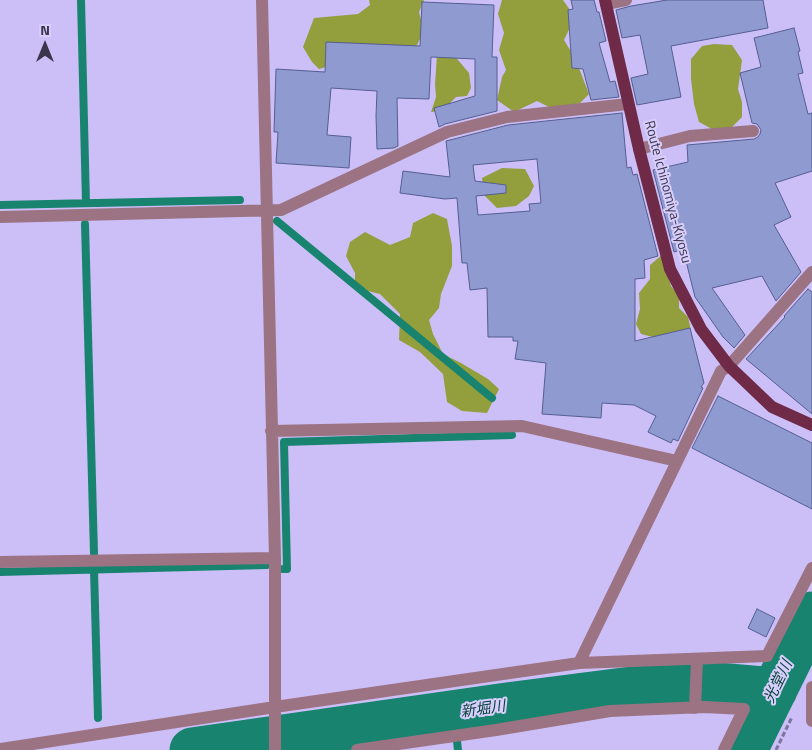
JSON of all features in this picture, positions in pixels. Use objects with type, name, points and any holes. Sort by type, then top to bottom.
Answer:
[{"type":"main road","name":"Route Ichinomiya-Kiyosu","points":[[605,2],[628,104],[670,269],[701,329],[729,366],[772,407],[812,425]]},
{"type":"street","points":[[262,0],[275,558],[276,750]]},
{"type":"street","points":[[605,2],[626,0]]},
{"type":"street","points":[[0,217],[281,210],[448,132],[507,117],[628,104]]},
{"type":"street","points":[[639,149],[690,136],[753,131]]},
{"type":"street","points":[[579,663],[722,371],[729,366],[812,272]]},
{"type":"street","points":[[271,431],[522,426],[677,461]]},
{"type":"street","points":[[0,562],[275,558]]},
{"type":"street","points":[[0,749],[579,663],[767,656],[812,568]]},
{"type":"street","points":[[695,708],[697,659]]},
{"type":"street","points":[[810,687],[812,721]]},
{"type":"street","points":[[358,750],[610,711],[695,708],[744,709],[724,750]]},
{"type":"green space","points":[[369,0],[424,0],[419,12],[424,31],[417,45],[409,55],[319,69],[312,62],[303,47],[314,18],[358,14],[370,5]]},
{"type":"green space","points":[[502,0],[563,0],[575,17],[564,40],[575,58],[589,94],[580,103],[555,110],[537,101],[514,112],[497,100],[502,77],[506,70],[499,50],[504,33],[498,14]]},
{"type":"green space","points":[[714,44],[732,45],[742,60],[738,89],[742,102],[742,117],[730,129],[712,129],[699,122],[694,104],[691,59],[702,46]]},
{"type":"green space","points":[[452,53],[469,73],[471,88],[467,96],[456,97],[442,111],[431,112],[436,97],[437,55]]},
{"type":"green space","points":[[502,168],[525,169],[534,186],[529,196],[516,206],[497,208],[484,195],[482,178]]},
{"type":"green space","points":[[433,213],[447,219],[452,246],[452,266],[441,294],[439,308],[429,320],[433,334],[443,354],[488,379],[499,389],[487,413],[462,411],[447,402],[443,374],[420,352],[399,340],[400,314],[380,294],[355,288],[355,273],[346,256],[350,242],[365,232],[390,245],[410,237],[413,223]]},
{"type":"green space","points":[[662,255],[671,286],[679,296],[679,308],[688,317],[691,330],[660,339],[641,334],[636,324],[640,309],[639,293],[650,279],[650,265]]},
{"type":"building","points":[[571,0],[594,0],[606,41],[599,43],[610,82],[615,81],[619,97],[591,100],[583,69],[572,68],[568,10],[573,9]]},
{"type":"building","points":[[667,0],[763,0],[768,28],[671,46],[681,97],[637,105],[631,78],[648,74],[640,35],[622,38],[616,10]]},
{"type":"building","points":[[422,2],[494,5],[492,57],[497,57],[497,111],[439,127],[434,108],[475,96],[475,59],[431,57],[429,99],[397,98],[398,146],[377,149],[377,91],[331,88],[327,135],[351,137],[349,168],[276,163],[278,132],[274,132],[276,69],[325,72],[326,42],[420,46]]},
{"type":"building","points":[[794,28],[803,73],[798,74],[808,114],[812,113],[812,171],[775,183],[791,217],[774,225],[801,272],[776,301],[762,276],[712,288],[745,335],[734,348],[723,337],[695,297],[683,249],[674,252],[653,170],[688,162],[687,145],[754,139],[758,137],[761,130],[757,124],[752,123],[740,73],[761,67],[754,38]]},
{"type":"building","points":[[622,113],[627,168],[631,167],[633,175],[637,174],[658,256],[644,260],[645,278],[635,279],[635,341],[690,328],[704,383],[678,441],[673,439],[671,443],[648,432],[656,416],[634,405],[602,403],[601,418],[542,414],[546,363],[515,359],[518,341],[513,341],[513,337],[488,337],[487,288],[470,290],[467,263],[462,263],[457,198],[445,199],[400,193],[403,171],[450,177],[446,141],[508,125]],"holes":[[[537,159],[541,203],[529,204],[530,211],[478,215],[476,196],[506,193],[506,185],[475,181],[473,165]]]},
{"type":"building","points":[[808,289],[812,292],[812,414],[746,359]]},
{"type":"building","points":[[718,396],[812,443],[812,509],[692,448]]},
{"type":"building","points":[[757,609],[775,618],[766,637],[748,628]]},
{"type":"waterway","points":[[81,0],[86,203]]},
{"type":"waterway","points":[[0,205],[240,200]]},
{"type":"waterway","points":[[277,221],[492,398]]},
{"type":"waterway","points":[[85,224],[94,553]]},
{"type":"waterway","points":[[283,569],[287,569],[284,442],[512,435]]},
{"type":"waterway","points":[[0,572],[267,565]]},
{"type":"waterway","points":[[94,569],[98,718]]},
{"type":"waterway","name":"光堂川","points":[[745,750],[812,614]]},
{"type":"waterway","name":"新堀川","points":[[192,750],[639,688],[717,685],[775,690]]},
{"type":"waterway","points":[[457,741],[458,750]]}]
